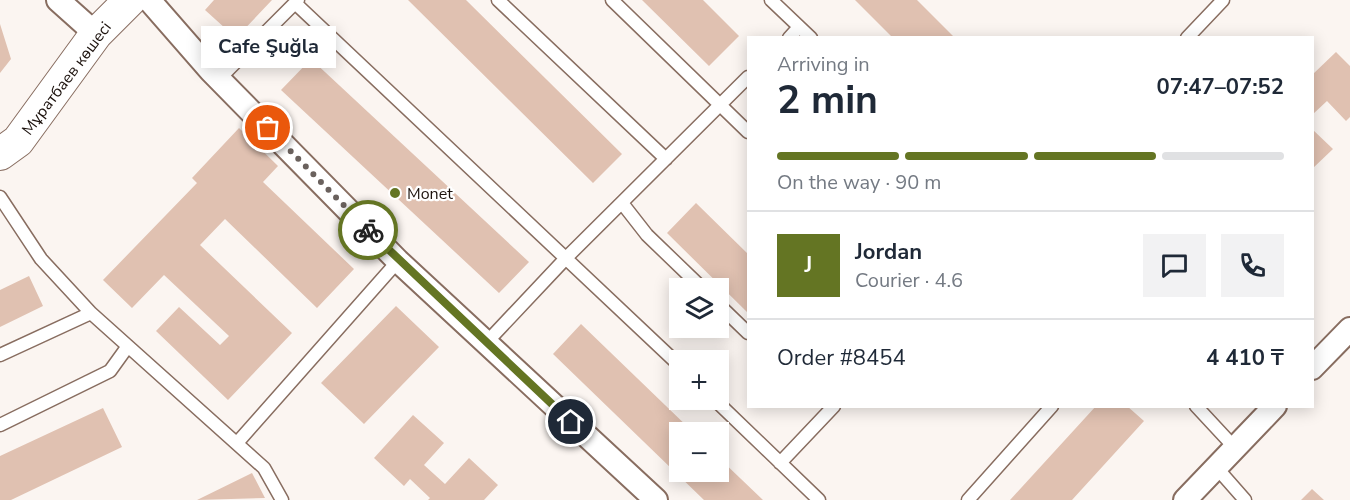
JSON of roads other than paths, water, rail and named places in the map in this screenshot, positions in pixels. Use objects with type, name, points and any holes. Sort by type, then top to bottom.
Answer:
[{"type":"street","points":[[58,0],[96,34]]},
{"type":"street","name":"Мұратбаев көшесі","points":[[0,154],[18,141],[96,34],[130,0]]},
{"type":"street","points":[[149,0],[219,79],[398,261],[656,500]]},
{"type":"street","points":[[1314,366],[1350,329]]},
{"type":"street","points":[[1185,500],[1273,408]]},
{"type":"lane","points":[[498,0],[666,159]]},
{"type":"lane","points":[[612,0],[747,131]]},
{"type":"lane","points":[[771,0],[809,36]]},
{"type":"lane","points":[[1189,36],[1223,0]]},
{"type":"lane","points":[[219,79],[297,2],[669,355]]},
{"type":"lane","points":[[791,36],[799,27]]},
{"type":"lane","points":[[486,343],[567,257],[747,78]]},
{"type":"lane","points":[[0,197],[41,259],[91,313],[264,468],[282,500]]},
{"type":"lane","points":[[622,203],[647,235],[692,278]]},
{"type":"lane","points":[[237,443],[398,261]]},
{"type":"lane","points":[[0,355],[91,313]]},
{"type":"lane","points":[[729,315],[747,332]]},
{"type":"lane","points":[[0,425],[110,372],[128,346]]},
{"type":"lane","points":[[780,463],[830,408]]},
{"type":"lane","points":[[968,500],[1050,408]]},
{"type":"lane","points":[[1198,408],[1235,448]]},
{"type":"lane","points":[[725,410],[819,500]]},
{"type":"lane","points":[[1216,467],[1245,500]]},
{"type":"place","name":"Cafe Şuğla","points":[[268,128]]},
{"type":"place","name":"Monet","points":[[395,193]]}]
